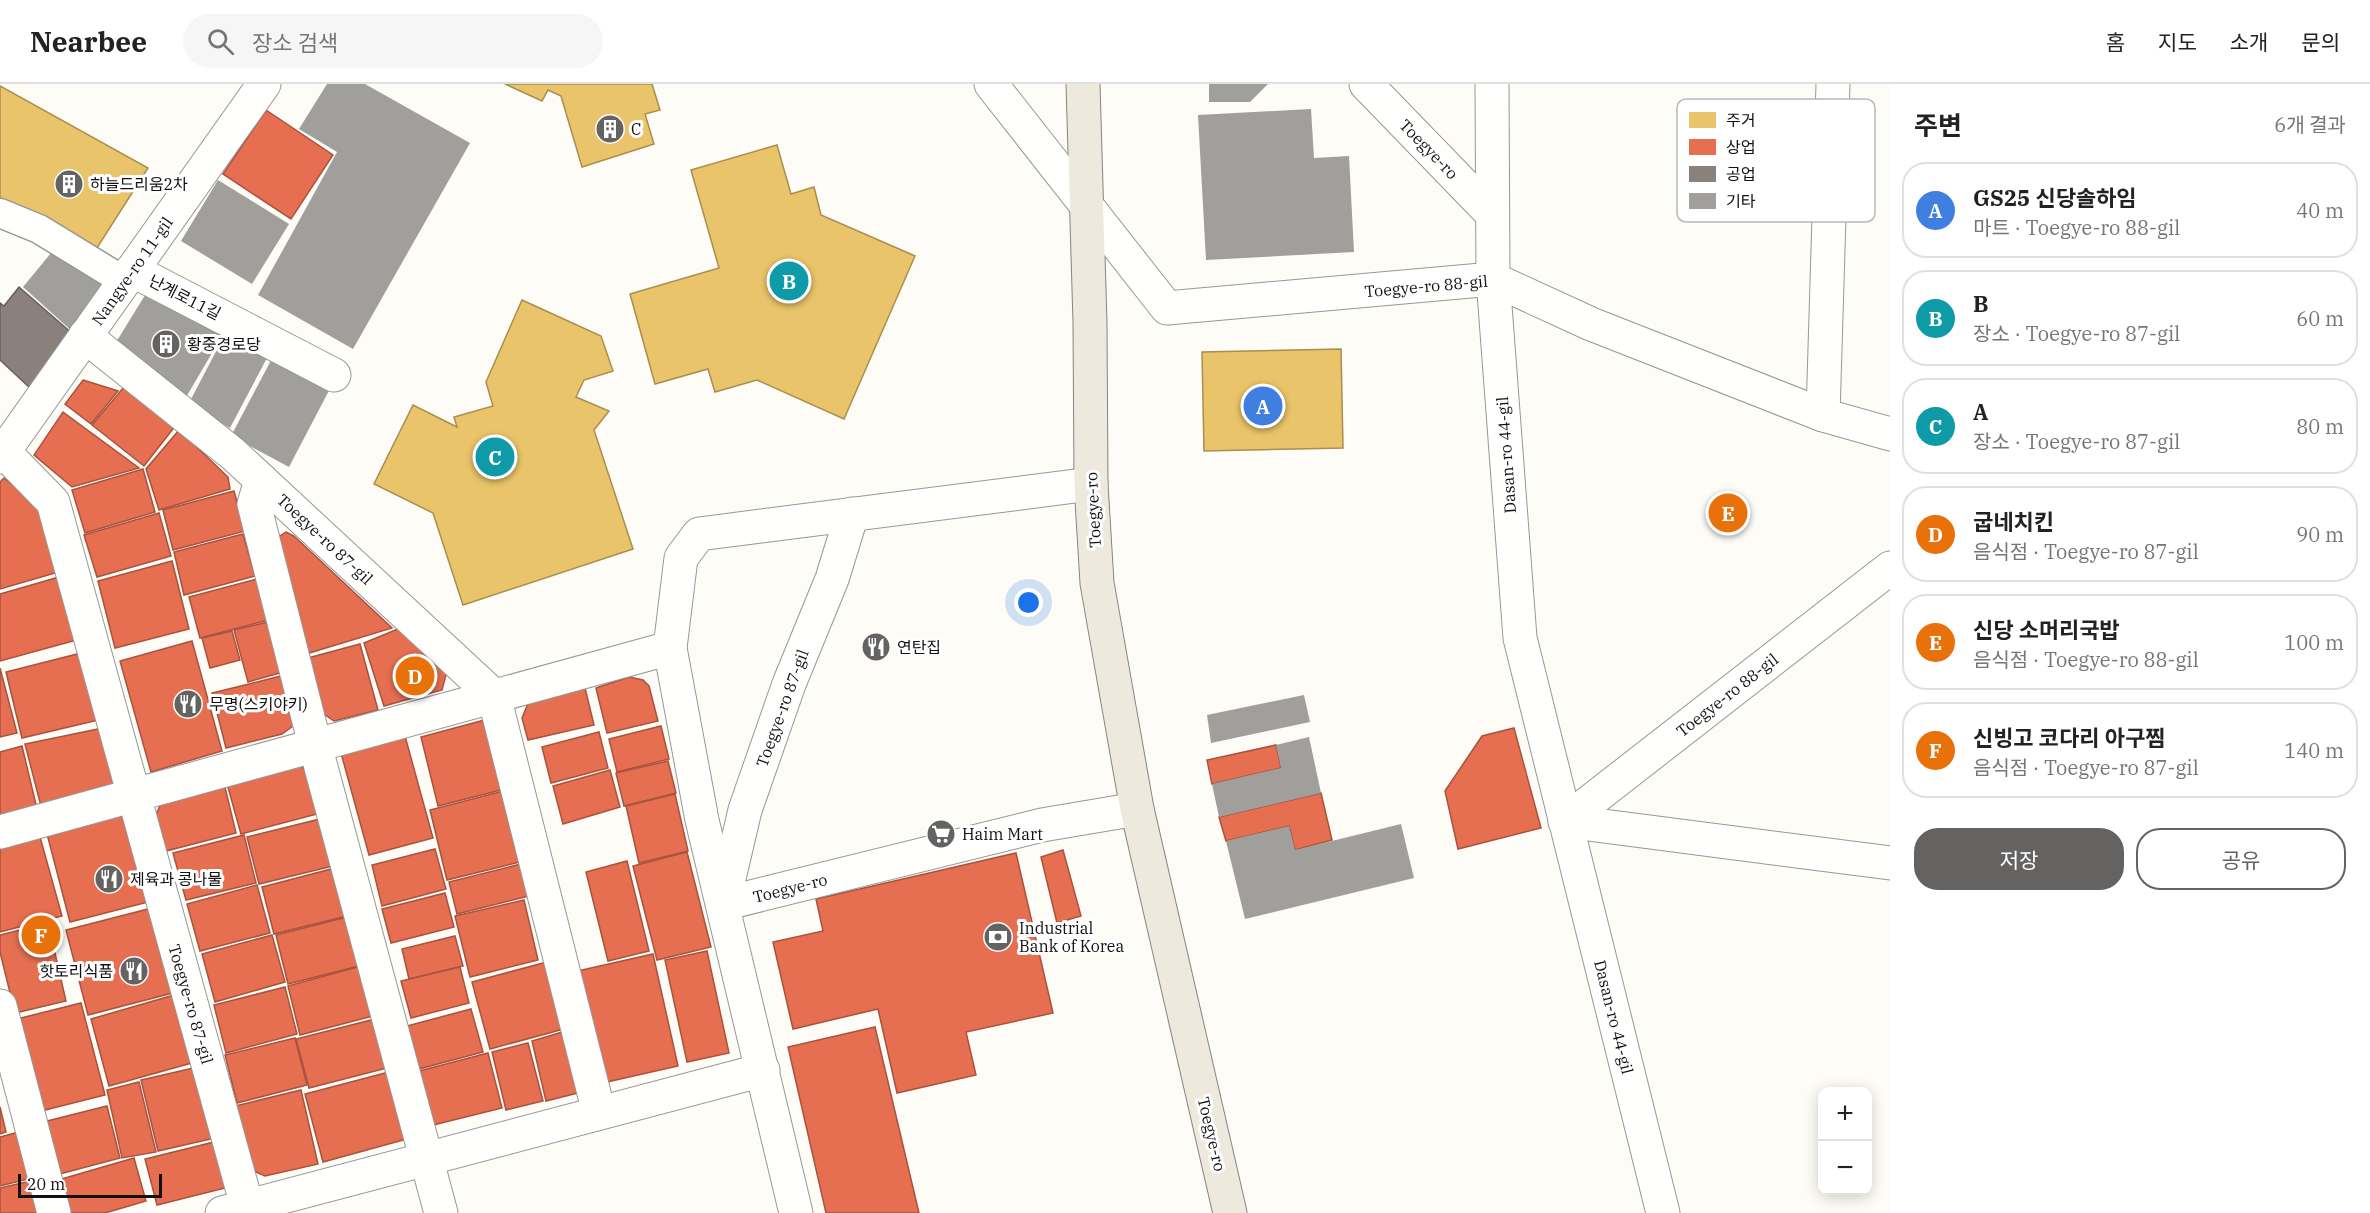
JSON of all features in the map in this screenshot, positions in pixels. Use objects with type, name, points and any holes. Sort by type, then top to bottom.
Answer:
[{"type":"main road","name":"Toegye-ro","points":[[1083,84],[1091,484],[1097,583],[1137,809],[1230,1213]]},
{"type":"street","name":"Nangye-ro 11-gil","points":[[2,454],[264,84]]},
{"type":"street","points":[[991,84],[1086,207]]},
{"type":"street","name":"Toegye-ro","points":[[1366,84],[1492,214]]},
{"type":"street","name":"Dasan-ro 44-gil","points":[[1492,84],[1493,279],[1520,638],[1663,1213]]},
{"type":"street","points":[[1833,84],[1833,99]]},
{"type":"street","name":"Toegye-ro 88-gil","points":[[1086,207],[1167,308],[1493,279],[1592,324],[1823,415],[1890,434]]},
{"type":"street","points":[[1823,415],[1829,222]]},
{"type":"street","name":"난계로11길","points":[[128,275],[334,375]]},
{"type":"street","name":"Toegye-ro 87-gil","points":[[85,336],[233,454],[494,696]]},
{"type":"street","name":"Toegye-ro 87-gil","points":[[2,454],[53,502],[133,795],[239,1211]]},
{"type":"street","name":"Toegye-ro 87-gil","points":[[261,480],[254,504],[315,745],[441,1213]]},
{"type":"street","name":"Toegye-ro 87-gil","points":[[796,1213],[702,820],[670,648],[681,558],[699,534],[1091,484]]},
{"type":"street","name":"Toegye-ro 87-gil","points":[[723,904],[745,810],[789,684],[832,579],[852,514]]},
{"type":"street","name":"Toegye-ro 88-gil","points":[[1565,821],[1890,568]]},
{"type":"street","points":[[0,832],[670,648]]},
{"type":"street","points":[[494,696],[599,1113]]},
{"type":"street","name":"Toegye-ro","points":[[723,904],[1042,825],[1137,809]]},
{"type":"street","points":[[1565,821],[1890,863]]},
{"type":"street","points":[[0,1006],[54,1213]]},
{"type":"street","points":[[239,1211],[763,1070]]},
{"type":"lane","points":[[0,213],[39,229],[128,275]]},
{"type":"building: 주거","name":"C","points":[[505,84],[652,84],[660,110],[645,114],[654,144],[582,167],[561,96],[548,90],[542,101]]},
{"type":"building: 주거","name":"하늘드리움2차","points":[[0,86],[148,168],[95,251],[0,200]]},
{"type":"building: 주거","points":[[777,145],[791,194],[814,187],[821,215],[915,256],[844,419],[757,380],[715,392],[708,369],[655,384],[630,294],[719,268],[691,170]]},
{"type":"building: 주거","points":[[522,300],[601,336],[613,371],[584,380],[576,397],[609,411],[594,430],[633,549],[463,605],[433,513],[374,484],[413,405],[457,427],[454,417],[493,406],[486,382]]},
{"type":"building: 주거","points":[[1341,349],[1343,448],[1204,451],[1202,352]]},
{"type":"building: 상업","points":[[266,110],[333,155],[291,219],[223,174]]},
{"type":"building: 상업","points":[[83,380],[118,391],[91,424],[65,404]]},
{"type":"building: 상업","points":[[129,381],[176,425],[144,466],[92,425]]},
{"type":"building: 상업","points":[[63,412],[139,468],[72,487],[34,455]]},
{"type":"building: 상업","points":[[179,430],[228,477],[230,489],[159,510],[146,469]]},
{"type":"building: 상업","points":[[143,469],[155,512],[85,533],[72,490]]},
{"type":"building: 상업","points":[[4,478],[45,510],[62,571],[0,589],[0,482]]},
{"type":"building: 상업","points":[[234,491],[245,531],[173,550],[163,510]]},
{"type":"building: 상업","points":[[159,513],[171,556],[97,577],[84,535]]},
{"type":"building: 상업","points":[[286,532],[294,536],[392,628],[306,654],[277,543],[280,536]]},
{"type":"building: 상업","points":[[243,534],[255,576],[184,595],[174,552]]},
{"type":"building: 상업","points":[[172,561],[189,629],[115,648],[98,581]]},
{"type":"building: 상업","points":[[66,575],[84,638],[0,661],[0,594]]},
{"type":"building: 상업","points":[[257,579],[268,620],[200,638],[189,597]]},
{"type":"building: 상업","points":[[268,622],[280,673],[248,682],[234,630]]},
{"type":"building: 상업","points":[[400,628],[448,667],[442,690],[384,706],[364,643]]},
{"type":"building: 상업","points":[[232,631],[240,660],[210,668],[202,638]]},
{"type":"building: 상업","points":[[192,641],[222,751],[151,772],[120,661]]},
{"type":"building: 상업","points":[[360,644],[378,710],[334,721],[318,710],[304,659]]},
{"type":"building: 상업","points":[[89,651],[107,718],[22,738],[6,672]]},
{"type":"building: 상업","points":[[0,668],[17,733],[0,737]]},
{"type":"building: 상업","points":[[281,676],[293,726],[282,734],[226,748],[212,693]]},
{"type":"building: 상업","points":[[629,677],[643,680],[649,686],[658,721],[607,733],[596,688]]},
{"type":"building: 상업","points":[[585,688],[594,725],[528,740],[522,718],[529,701]]},
{"type":"building: 상업","points":[[492,718],[509,788],[438,806],[421,737]]},
{"type":"building: 상업","points":[[661,726],[669,759],[617,772],[609,739]]},
{"type":"building: 상업","points":[[108,727],[122,778],[106,794],[42,810],[25,744]]},
{"type":"building: 상업","points":[[1514,728],[1541,828],[1458,849],[1445,791],[1482,736]]},
{"type":"building: 상업","points":[[599,732],[608,768],[551,783],[542,747]]},
{"type":"building: 상업","points":[[405,736],[433,838],[369,855],[341,753]]},
{"type":"building: 상업","points":[[1276,745],[1281,768],[1212,784],[1207,760]]},
{"type":"building: 상업","points":[[22,746],[38,813],[0,823],[0,752]]},
{"type":"building: 상업","points":[[668,761],[676,793],[624,806],[616,773]]},
{"type":"building: 상업","points":[[297,762],[312,777],[321,813],[241,834],[226,780]]},
{"type":"building: 상업","points":[[610,770],[620,807],[563,824],[553,786]]},
{"type":"building: 상업","points":[[223,779],[236,833],[166,851],[155,817],[165,794]]},
{"type":"building: 상업","points":[[511,789],[528,860],[447,880],[430,810]]},
{"type":"building: 상업","points":[[1321,793],[1332,840],[1295,850],[1289,826],[1226,841],[1219,817]]},
{"type":"building: 상업","points":[[675,794],[688,851],[639,863],[626,806]]},
{"type":"building: 상업","points":[[127,808],[152,901],[70,922],[46,830]]},
{"type":"building: 상업","points":[[320,819],[333,866],[259,884],[247,837]]},
{"type":"building: 상업","points":[[244,835],[256,883],[186,900],[173,853]]},
{"type":"building: 상업","points":[[40,837],[62,916],[0,932],[0,847]]},
{"type":"building: 상업","points":[[435,849],[446,889],[382,906],[372,865]]},
{"type":"building: 상업","points":[[1063,850],[1081,916],[1057,923],[1041,857]]},
{"type":"building: 상업","points":[[687,852],[711,947],[657,960],[633,866]]},
{"type":"building: 상업","points":[[1016,853],[1053,1013],[966,1032],[976,1075],[897,1093],[878,1009],[793,1029],[773,942],[823,931],[816,899]]},
{"type":"building: 상업","points":[[627,861],[649,951],[608,961],[586,872]]},
{"type":"building: 상업","points":[[521,864],[529,896],[457,914],[449,882]]},
{"type":"building: 상업","points":[[335,868],[347,916],[274,934],[262,887]]},
{"type":"building: 상업","points":[[257,885],[270,933],[200,951],[187,904]]},
{"type":"building: 상업","points":[[445,893],[454,927],[391,943],[382,909]]},
{"type":"building: 상업","points":[[524,900],[538,960],[470,977],[455,916]]},
{"type":"building: 상업","points":[[152,908],[173,993],[88,1015],[66,930]]},
{"type":"building: 상업","points":[[347,917],[359,966],[288,984],[276,935]]},
{"type":"building: 상업","points":[[48,923],[66,1001],[15,1013],[0,952],[0,935]]},
{"type":"building: 상업","points":[[272,935],[285,982],[215,1002],[202,954]]},
{"type":"building: 상업","points":[[455,936],[463,966],[409,979],[402,949]]},
{"type":"building: 상업","points":[[707,951],[729,1053],[687,1062],[665,960]]},
{"type":"building: 상업","points":[[653,954],[678,1066],[598,1084],[573,972]]},
{"type":"building: 상업","points":[[547,962],[564,1029],[490,1049],[472,982]]},
{"type":"building: 상업","points":[[361,966],[373,1016],[300,1035],[288,986]]},
{"type":"building: 상업","points":[[460,967],[469,1003],[411,1018],[401,981]]},
{"type":"building: 상업","points":[[285,987],[297,1034],[226,1053],[214,1005]]},
{"type":"building: 상업","points":[[174,995],[192,1063],[109,1086],[91,1019]]},
{"type":"building: 상업","points":[[81,1003],[105,1095],[37,1112],[13,1020]]},
{"type":"building: 상업","points":[[471,1009],[483,1052],[419,1069],[407,1026]]},
{"type":"building: 상업","points":[[375,1019],[387,1068],[309,1088],[296,1039]]},
{"type":"building: 상업","points":[[875,1027],[919,1213],[826,1213],[788,1047]]},
{"type":"building: 상업","points":[[569,1030],[582,1092],[546,1101],[532,1041]]},
{"type":"building: 상업","points":[[295,1038],[307,1085],[237,1103],[225,1055]]},
{"type":"building: 상업","points":[[528,1043],[543,1101],[506,1110],[492,1052]]},
{"type":"building: 상업","points":[[488,1053],[502,1108],[433,1125],[419,1071]]},
{"type":"building: 상업","points":[[198,1067],[215,1138],[158,1151],[141,1080]]},
{"type":"building: 상업","points":[[389,1072],[407,1139],[323,1162],[305,1094]]},
{"type":"building: 상업","points":[[139,1082],[156,1152],[122,1158],[107,1090]]},
{"type":"building: 상업","points":[[301,1090],[318,1164],[265,1176],[249,1169],[235,1106]]},
{"type":"building: 상업","points":[[107,1106],[120,1158],[52,1176],[39,1123]]},
{"type":"building: 상업","points":[[0,1107],[6,1132],[0,1134]]},
{"type":"building: 상업","points":[[19,1132],[32,1178],[0,1186],[0,1137]]},
{"type":"building: 상업","points":[[218,1141],[229,1187],[157,1205],[145,1159]]},
{"type":"building: 상업","points":[[134,1158],[146,1201],[105,1213],[67,1213],[58,1180]]},
{"type":"building: 상업","points":[[31,1181],[39,1213],[0,1213],[0,1188]]},
{"type":"building: 공업","points":[[19,287],[74,335],[31,389],[0,360],[0,303],[4,306]]},
{"type":"building: 기타","points":[[327,84],[365,84],[470,143],[353,349],[258,295],[337,152],[299,129]]},
{"type":"building: 기타","points":[[1209,84],[1268,84],[1250,102],[1209,102]]},
{"type":"building: 기타","points":[[1311,109],[1314,158],[1349,156],[1354,252],[1206,260],[1198,115]]},
{"type":"building: 기타","points":[[218,180],[289,224],[252,284],[181,241]]},
{"type":"building: 기타","points":[[56,247],[113,282],[74,333],[23,287]]},
{"type":"building: 기타","name":"황중경로당","points":[[147,292],[222,336],[185,399],[110,352]]},
{"type":"building: 기타","points":[[225,334],[268,356],[230,428],[188,405]]},
{"type":"building: 기타","points":[[276,351],[334,381],[289,467],[231,436]]},
{"type":"building: 기타","points":[[1304,695],[1310,722],[1211,743],[1207,715]]},
{"type":"building: 기타","points":[[1309,737],[1321,793],[1219,817],[1212,784],[1281,768],[1276,745]]},
{"type":"building: 기타","points":[[1401,824],[1414,878],[1245,919],[1226,841],[1289,826],[1295,850]]},
{"type":"place","name":"C","points":[[610,129]]},
{"type":"place","name":"하늘드리움2차","points":[[69,184]]},
{"type":"place","name":"B","points":[[789,281]]},
{"type":"place","name":"황중경로당","points":[[166,344]]},
{"type":"place","name":"GS25 신당솔하임","points":[[1263,406]]},
{"type":"place","name":"A","points":[[495,457]]},
{"type":"place","name":"신당 소머리국밥","points":[[1728,513]]},
{"type":"place","name":"연탄집","points":[[876,647]]},
{"type":"place","name":"굽네치킨","points":[[415,676]]},
{"type":"place","name":"무명(스키야키)","points":[[188,704]]},
{"type":"place","name":"Haim Mart","points":[[941,834]]},
{"type":"place","name":"제육과 콩나물","points":[[109,879]]},
{"type":"place","name":"신빙고 코다리 아구찜","points":[[41,935]]},
{"type":"place","name":"Industrial Bank of Korea","points":[[998,937]]},
{"type":"place","name":"핫토리식품","points":[[134,971]]}]
